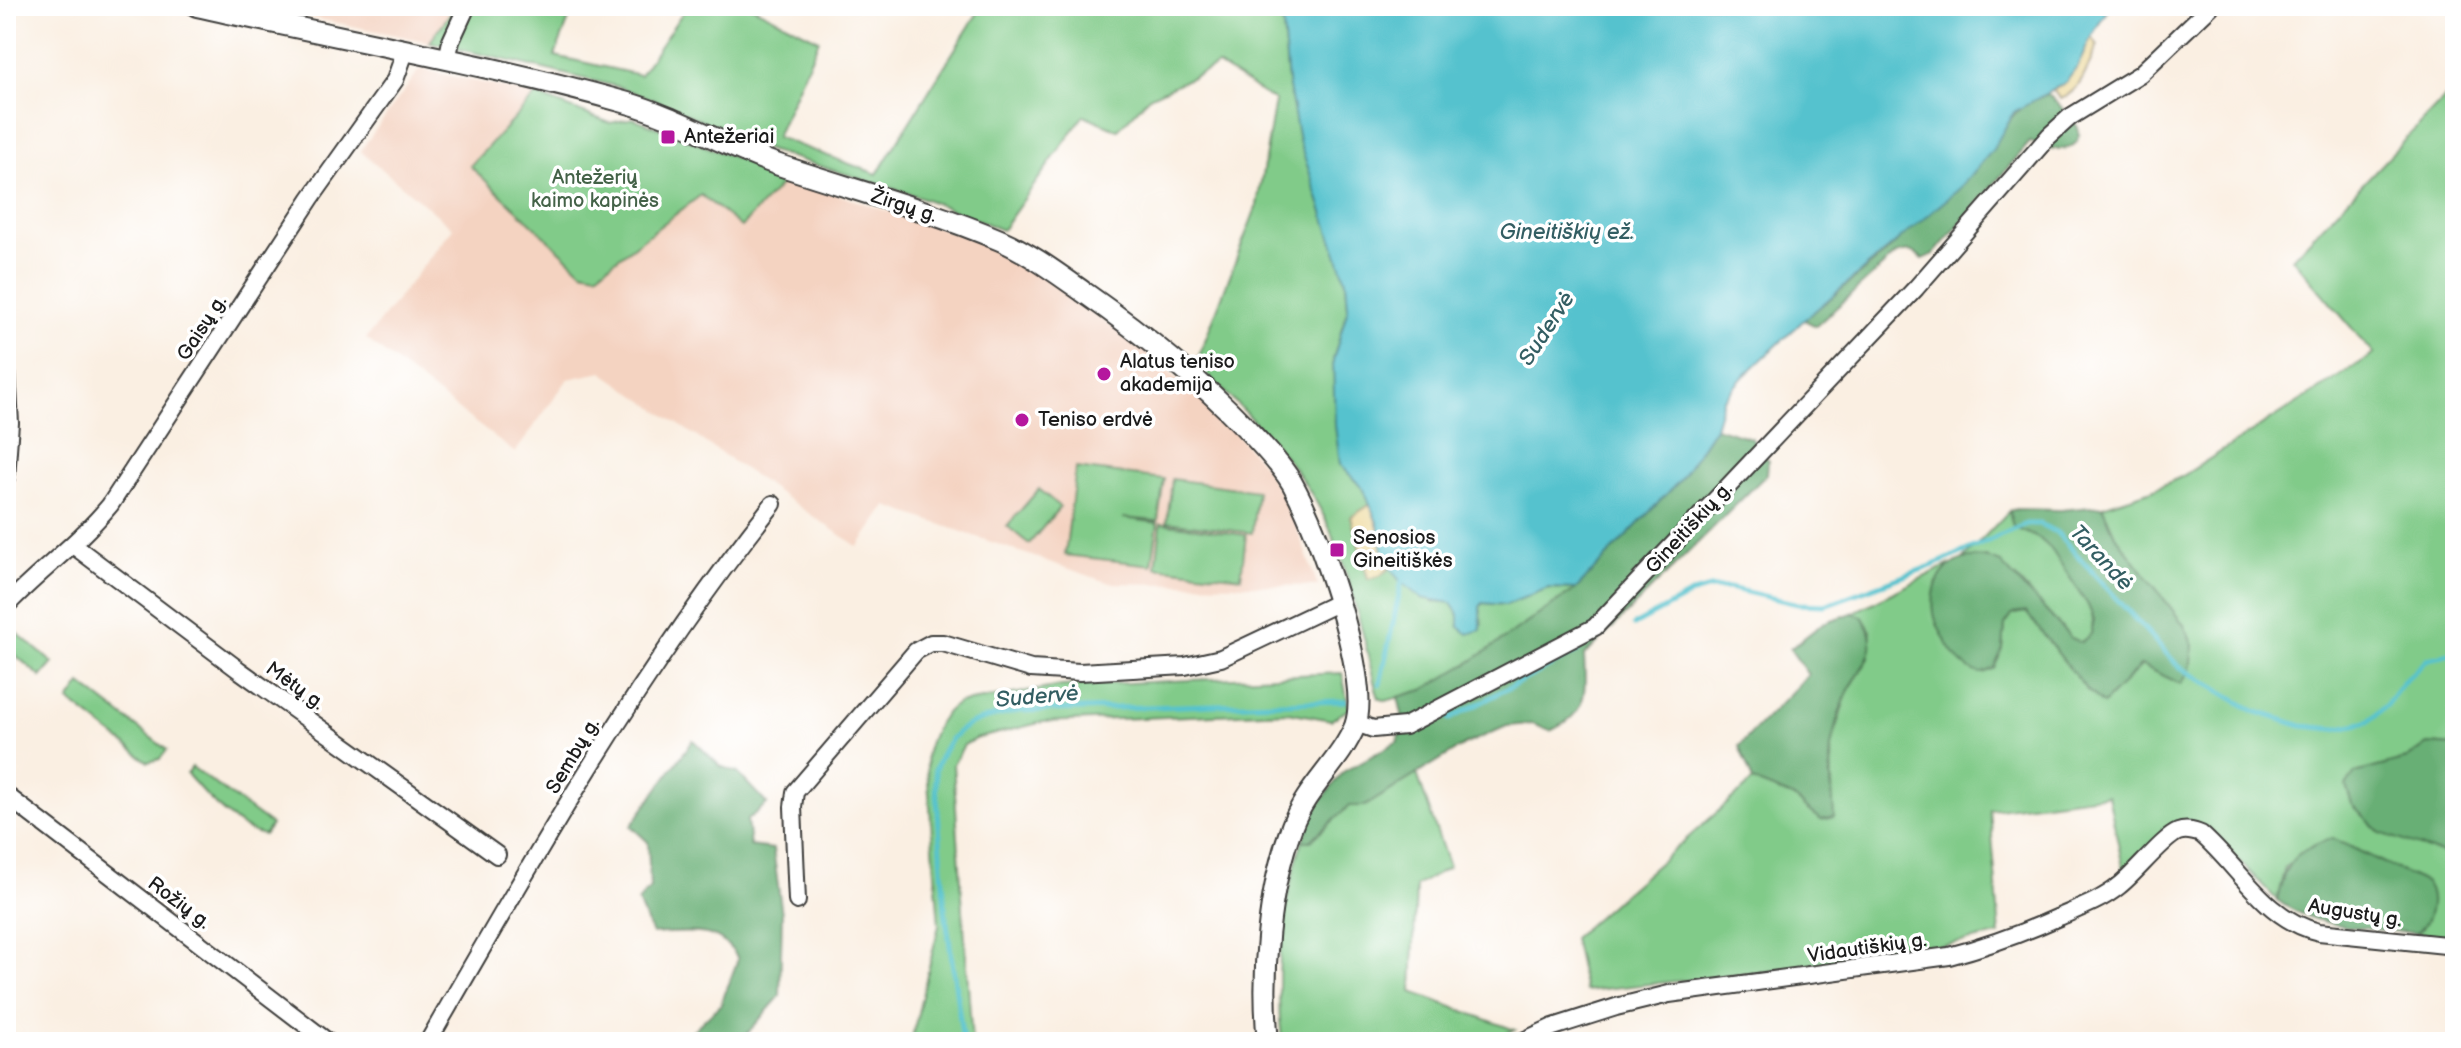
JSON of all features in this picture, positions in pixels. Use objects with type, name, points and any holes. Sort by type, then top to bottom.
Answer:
[{"type":"street","name":"Žirgų g.","points":[[197,6],[629,103],[771,162],[960,225],[1018,249],[1168,354],[1219,400],[1290,480],[1327,567],[1337,603],[1356,677],[1359,704],[1356,723]]},
{"type":"street","points":[[447,60],[451,41],[467,6]]},
{"type":"street","name":"Gineitiškių g.","points":[[1356,723],[1373,729],[1405,726],[1595,627],[1916,288],[2049,136],[2070,117],[2140,74],[2211,6]]},
{"type":"street","name":"Gaisų g.","points":[[6,606],[37,574],[73,545],[110,505],[311,198],[395,80],[405,52]]},
{"type":"street","points":[[6,354],[10,423],[6,478]]},
{"type":"street","name":"Sembų g.","points":[[428,1042],[632,698],[773,504]]},
{"type":"street","name":"Mėtų g.","points":[[73,545],[239,670],[497,855]]},
{"type":"street","points":[[797,901],[795,792],[916,651],[924,646],[943,643],[1031,669],[1080,672],[1185,666],[1221,658],[1337,603]]},
{"type":"street","points":[[1268,1042],[1267,962],[1274,898],[1285,845],[1305,799],[1356,723]]},
{"type":"street","name":"Rožių g.","points":[[6,795],[328,1042]]},
{"type":"street","name":"Augustų g.","points":[[2191,830],[2213,844],[2258,894],[2303,928],[2455,946]]},
{"type":"street","name":"Vidautiškių g.","points":[[1521,1042],[1553,1027],[1669,994],[1935,958],[1994,944],[2117,889],[2171,835],[2191,830]]},
{"type":"shaded area","points":[[255,6],[455,6],[430,42]]},
{"type":"shaded area","points":[[420,69],[536,95],[471,166],[597,274],[701,195],[741,226],[787,178],[1000,248],[1056,284],[1133,342],[1223,418],[1266,469],[1291,513],[1318,586],[1110,583],[887,506],[858,547],[602,372],[568,379],[515,453],[366,339],[453,228],[360,151]]},
{"type":"green space","points":[[455,6],[574,6],[555,56],[640,75],[687,6],[751,6],[819,40],[776,137],[877,174],[982,6],[1278,6],[1288,82],[1346,281],[1348,308],[1333,360],[1340,464],[1364,490],[1378,525],[1433,602],[1450,602],[1459,615],[1459,627],[1482,624],[1482,603],[1506,605],[1548,588],[1576,589],[1472,661],[1423,690],[1386,701],[1379,698],[1351,590],[1325,518],[1295,469],[1276,446],[1196,364],[1257,205],[1275,101],[1218,65],[1149,97],[1118,130],[1084,115],[1002,230],[923,198],[768,150],[619,87],[430,42]]},
{"type":"green space","points":[[2455,87],[2455,746],[2428,744],[2407,759],[2355,773],[2454,849],[2455,844],[2455,939],[2416,933],[2422,929],[2426,883],[2332,838],[2285,867],[2277,900],[2207,828],[2195,824],[2181,826],[2125,876],[2108,795],[1990,810],[2000,935],[1855,962],[1585,991],[1573,938],[1753,781],[1793,797],[1821,820],[1833,817],[1831,746],[1847,693],[1869,658],[1871,631],[1862,616],[1852,613],[1948,565],[1936,584],[2003,649],[2005,625],[2013,614],[2026,612],[2086,689],[2103,704],[2142,665],[2181,684],[2190,670],[2193,646],[2184,625],[2115,535],[2102,506],[2181,477],[2374,354],[2292,258]]},
{"type":"green space","points":[[2048,94],[2078,128],[2079,137],[2074,145],[2056,149],[2030,142],[1934,254],[1923,259],[1911,252],[1896,254],[1816,326],[1804,320],[1887,252],[2003,130],[2017,111]]},
{"type":"green space","name":"Antežerių kaimo kapinės","points":[[536,95],[610,123],[633,118],[787,178],[741,227],[701,195],[597,274],[582,271],[470,166]]},
{"type":"green space","points":[[1715,427],[1751,438],[1768,461],[1767,474],[1584,656],[1584,692],[1572,717],[1550,731],[1533,724],[1507,726],[1466,744],[1365,806],[1349,806],[1310,841],[1302,841],[1318,805],[1343,772],[1398,741],[1402,714],[1398,697],[1423,690],[1472,661],[1576,589],[1680,480]]},
{"type":"green space","points":[[1076,468],[1164,479],[1158,521],[1123,518],[1158,523],[1152,565],[1065,555]]},
{"type":"green space","points":[[1172,479],[1257,491],[1252,533],[1167,522]]},
{"type":"green space","points":[[1039,489],[1060,507],[1029,544],[1007,526]]},
{"type":"green space","points":[[2102,506],[2115,535],[2184,625],[2193,646],[2190,670],[2181,684],[2141,665],[2103,704],[2086,689],[2026,612],[2013,614],[2005,625],[2003,649],[1994,668],[1983,673],[1967,667],[1945,641],[1936,621],[1934,598],[1942,574],[1961,560],[1987,559],[2001,563],[2071,638],[2081,642],[2091,634],[2094,619],[2088,605],[2051,549],[2040,539],[2013,527],[2009,511]]},
{"type":"green space","points":[[2009,511],[2013,524],[2039,538],[2050,548],[2084,598],[2093,623],[2091,635],[2081,642],[2071,638],[2017,579],[1987,557],[1963,559]]},
{"type":"green space","points":[[1161,523],[1246,535],[1241,577],[1156,567]]},
{"type":"green space","points":[[1852,613],[1862,616],[1871,639],[1871,649],[1838,718],[1830,760],[1834,817],[1821,820],[1793,797],[1753,781],[1739,746],[1808,675],[1790,649],[1823,623]]},
{"type":"green space","points":[[17,633],[53,663],[41,677],[6,647]]},
{"type":"green space","points":[[1342,673],[1349,709],[1331,720],[1288,712],[1043,722],[975,739],[964,745],[953,764],[972,1042],[911,1042],[939,925],[926,755],[937,726],[946,713],[958,703],[1062,686]]},
{"type":"green space","points":[[81,684],[167,750],[160,759],[148,762],[69,701]]},
{"type":"green space","points":[[693,740],[720,766],[737,772],[767,804],[747,820],[750,846],[773,849],[782,914],[780,996],[740,1042],[687,1042],[691,1032],[721,1004],[738,959],[730,948],[721,940],[701,933],[652,934],[638,902],[650,888],[648,842],[631,826]]},
{"type":"green space","points":[[2428,744],[2455,746],[2455,844],[2449,856],[2380,833],[2352,804],[2346,786],[2355,773],[2407,759]]},
{"type":"green space","points":[[192,767],[271,825],[264,835],[243,827],[212,801],[187,774]]},
{"type":"green space","points":[[1417,774],[1449,867],[1416,886],[1412,992],[1515,1030],[1483,1042],[1282,1042],[1279,991],[1282,940],[1289,890],[1302,841],[1311,841],[1349,806],[1365,806]]},
{"type":"green space","points":[[2332,838],[2426,883],[2431,903],[2425,923],[2416,933],[2326,922],[2292,910],[2277,900],[2284,875],[2293,860]]},
{"type":"sand","points":[[2091,37],[2098,45],[2084,76],[2075,89],[2061,99],[2053,91],[2072,74]]},
{"type":"sand","points":[[1371,504],[1390,568],[1380,576],[1368,579],[1351,517]]},
{"type":"water","name":"Gineitiškių ež.","points":[[1278,6],[2110,6],[2066,82],[2014,112],[1992,151],[1959,189],[1804,320],[1743,377],[1723,400],[1715,427],[1680,480],[1576,589],[1548,588],[1506,605],[1482,603],[1481,630],[1468,634],[1459,627],[1459,615],[1451,603],[1421,598],[1390,568],[1364,490],[1340,464],[1335,426],[1333,360],[1348,308],[1346,281],[1299,141]]},
{"type":"waterway","name":"Tarandė","points":[[1634,625],[1693,593],[1710,588],[1729,588],[1798,604],[1825,605],[1934,565],[2026,524],[2040,524],[2057,533],[2178,666],[2254,711],[2302,726],[2334,729],[2368,722],[2428,659],[2455,653]]},
{"type":"waterway","name":"Sudervė","points":[[1380,684],[1403,576]]},
{"type":"waterway","name":"Tarandė","points":[[1450,719],[1578,651]]},
{"type":"waterway","name":"Sudervė","points":[[963,1042],[945,909],[935,770],[941,754],[956,733],[976,722],[1018,711],[1345,701]]},
{"type":"place","name":"Antežeriai","points":[[668,137]]},
{"type":"place","name":"Alatus teniso akademija","points":[[1104,374]]},
{"type":"place","name":"Teniso erdvė","points":[[1022,420]]},
{"type":"place","name":"Senosios Gineitiškės","points":[[1337,550]]}]
